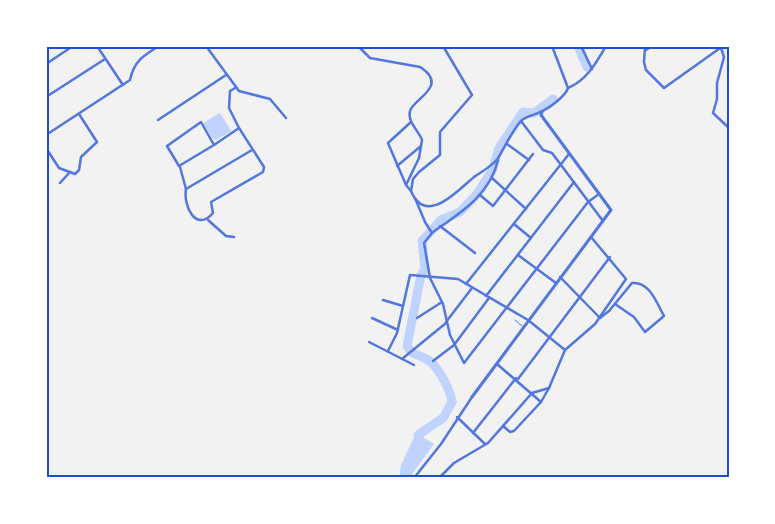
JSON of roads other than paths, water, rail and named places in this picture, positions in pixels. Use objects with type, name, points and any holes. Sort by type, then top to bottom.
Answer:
[{"type":"street","points":[[46,64],[73,46]]},
{"type":"street","points":[[97,46],[123,85]]},
{"type":"street","points":[[46,135],[130,80],[132,69],[138,59],[158,46]]},
{"type":"street","points":[[206,46],[235,88],[260,98],[270,99],[286,118]]},
{"type":"street","points":[[358,46],[370,58],[420,67],[427,72],[431,82],[423,99],[414,104],[410,110],[411,122],[421,137],[422,145],[419,158],[406,185]]},
{"type":"street","points":[[411,190],[414,179],[419,172],[440,155],[440,132],[472,95],[443,46]]},
{"type":"street","points":[[552,46],[568,88]]},
{"type":"street","points":[[581,46],[592,70]]},
{"type":"street","points":[[600,193],[588,202],[464,363],[454,345],[446,323],[442,302],[430,278],[424,243],[431,231],[461,214],[479,195],[492,178],[497,160],[522,121],[542,112],[566,93],[568,88],[575,85],[592,70],[606,46]]},
{"type":"street","points":[[652,46],[646,48],[644,62],[646,70],[664,88],[722,47],[724,57],[716,83],[717,99],[713,113],[727,124],[729,128]]},
{"type":"street","points":[[46,97],[106,59]]},
{"type":"street","points":[[158,120],[226,75]]},
{"type":"street","points":[[214,145],[201,122],[167,146],[180,166],[186,189],[184,198],[192,216],[200,221],[208,220],[213,213],[211,202],[263,172],[264,167],[252,150],[229,108],[230,91],[235,88]]},
{"type":"street","points":[[414,478],[441,444],[457,417],[496,363],[611,210],[541,115],[542,112]]},
{"type":"street","points":[[46,148],[59,168],[75,174],[79,170],[81,157],[97,142],[79,114]]},
{"type":"street","points":[[522,121],[543,150],[552,153],[561,164],[603,221]]},
{"type":"street","points":[[411,122],[388,143],[406,185],[411,190],[431,231]]},
{"type":"street","points":[[180,166],[240,128]]},
{"type":"street","points":[[507,144],[529,160]]},
{"type":"street","points":[[397,166],[422,145]]},
{"type":"street","points":[[186,189],[252,150]]},
{"type":"street","points":[[466,284],[570,153]]},
{"type":"street","points":[[479,195],[493,206],[533,154]]},
{"type":"street","points":[[415,198],[428,205],[442,204],[497,160]]},
{"type":"street","points":[[60,183],[70,172]]},
{"type":"street","points":[[492,178],[526,209]]},
{"type":"street","points":[[432,361],[454,345],[518,254],[574,182]]},
{"type":"street","points":[[208,220],[226,236],[234,237]]},
{"type":"street","points":[[514,224],[531,238]]},
{"type":"street","points":[[440,226],[475,253]]},
{"type":"street","points":[[590,237],[610,257],[626,279],[600,318]]},
{"type":"street","points":[[518,254],[556,283]]},
{"type":"street","points":[[473,433],[550,337],[610,257]]},
{"type":"street","points":[[388,351],[398,330],[410,275],[458,279],[528,320],[565,350]]},
{"type":"street","points":[[560,278],[600,318]]},
{"type":"street","points":[[503,426],[510,432],[514,431],[541,402],[565,350],[615,304],[632,283],[636,282],[650,290],[664,316],[645,332],[634,317],[615,304]]},
{"type":"street","points":[[402,359],[446,323],[472,288]]},
{"type":"street","points":[[383,300],[403,306]]},
{"type":"street","points":[[417,318],[442,302]]},
{"type":"street","points":[[372,318],[398,330]]},
{"type":"street","points":[[369,342],[414,365]]},
{"type":"street","points":[[496,363],[517,379],[541,402]]},
{"type":"street","points":[[439,478],[454,463],[485,444],[532,393],[549,388]]},
{"type":"street","points":[[457,417],[485,444]]},
{"type":"lane","points":[[515,320],[523,327]]},
{"type":"water","points":[[220,113],[231,131],[216,140],[213,139],[203,123]]},
{"type":"water","points":[[416,433],[434,444],[409,478],[399,478],[401,465]]},
{"type":"waterway","points":[[578,46],[587,67]]},
{"type":"waterway","points":[[418,435],[443,418],[452,402],[447,386],[431,362],[415,354],[407,346],[421,275],[425,269],[422,241],[441,220],[460,212],[476,195],[492,171],[499,148],[523,112],[534,113],[553,99]]}]
